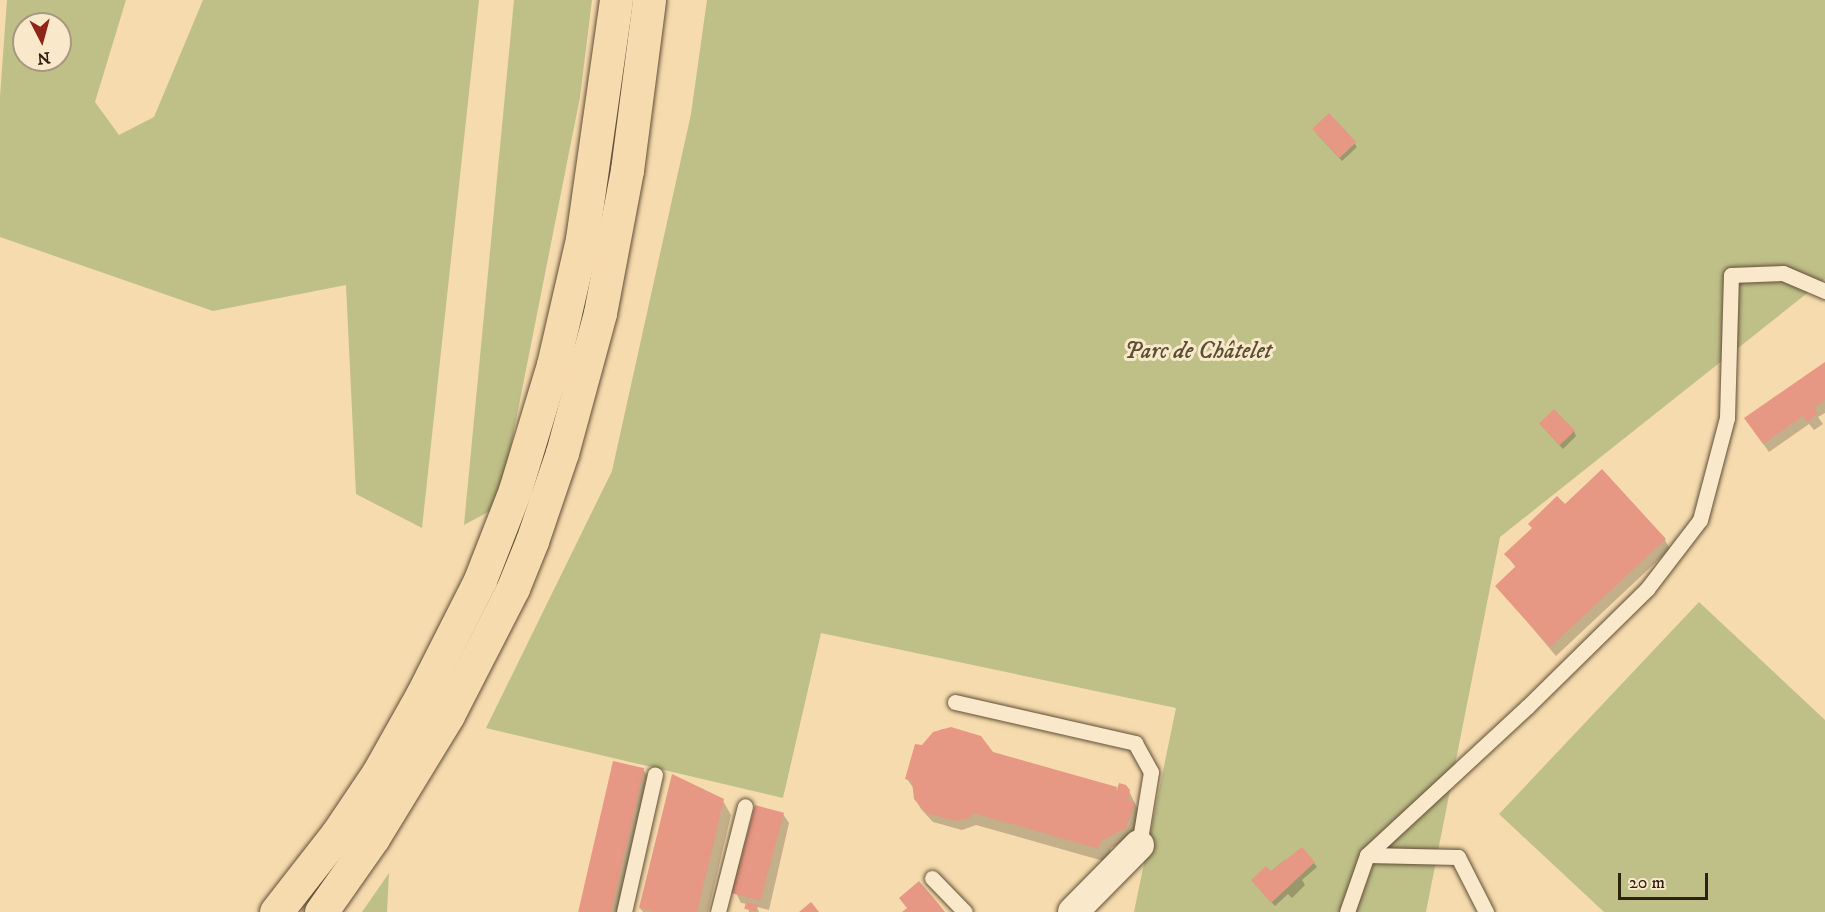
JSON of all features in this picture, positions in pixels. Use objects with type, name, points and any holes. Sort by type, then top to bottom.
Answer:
[{"type":"main road","points":[[276,912],[337,834],[378,772],[450,643],[480,580],[515,490],[553,365],[582,239],[616,0]]},
{"type":"main road","points":[[321,912],[385,820],[448,716],[513,588],[547,500],[600,313],[627,170],[650,0]]},
{"type":"street","points":[[1073,912],[1139,845]]},
{"type":"lane","points":[[1347,912],[1367,855],[1528,706],[1647,589],[1700,520],[1727,418],[1731,275],[1783,273],[1825,291]]},
{"type":"lane","points":[[955,702],[1135,743],[1151,772],[1139,845]]},
{"type":"lane","points":[[624,912],[655,774]]},
{"type":"lane","points":[[718,912],[745,806]]},
{"type":"lane","points":[[1367,855],[1458,857],[1486,912]]},
{"type":"lane","points":[[932,878],[965,912]]},
{"type":"green space","points":[[7,0],[126,0],[95,102],[119,135],[154,117],[203,0],[479,0],[422,528],[356,494],[346,285],[213,311],[0,237],[0,97]]},
{"type":"green space","points":[[514,0],[592,0],[580,97],[499,506],[464,525]]},
{"type":"green space","name":"Parc de Châtelet","points":[[707,0],[1825,0],[1825,279],[1500,537],[1426,912],[1134,912],[1176,708],[821,633],[783,798],[486,728],[612,471],[691,114]]},
{"type":"green space","points":[[1699,602],[1825,720],[1825,912],[1604,912],[1499,814]]},
{"type":"green space","points":[[389,873],[387,912],[362,912]]},
{"type":"building","points":[[1329,113],[1356,142],[1339,158],[1312,129]]},
{"type":"building","points":[[1825,362],[1825,400],[1814,407],[1818,414],[1807,422],[1803,416],[1763,444],[1744,418]]},
{"type":"building","points":[[1554,409],[1575,431],[1560,445],[1539,424]]},
{"type":"building","points":[[1602,469],[1666,539],[1550,647],[1495,586],[1516,566],[1504,554],[1532,528],[1528,524],[1557,496],[1565,504]]},
{"type":"building","points":[[951,727],[981,736],[993,752],[1117,787],[1102,837],[1119,783],[1126,785],[1130,790],[1128,800],[1135,803],[1126,828],[1101,841],[1099,849],[973,813],[969,818],[956,821],[926,813],[914,799],[912,781],[905,779],[915,744],[922,745],[933,732]]},
{"type":"building","points":[[613,761],[644,768],[611,912],[578,912]]},
{"type":"building","points":[[672,774],[724,799],[697,912],[655,912],[639,908]]},
{"type":"building","points":[[755,805],[784,813],[760,901],[731,893]]},
{"type":"building","points":[[1302,847],[1315,862],[1271,903],[1251,880],[1266,866],[1271,871]]},
{"type":"building","points":[[919,881],[945,912],[902,912],[907,908],[899,898]]},
{"type":"building","points":[[746,902],[758,905],[756,912],[744,909]]},
{"type":"building","points":[[811,902],[819,912],[799,912]]}]
